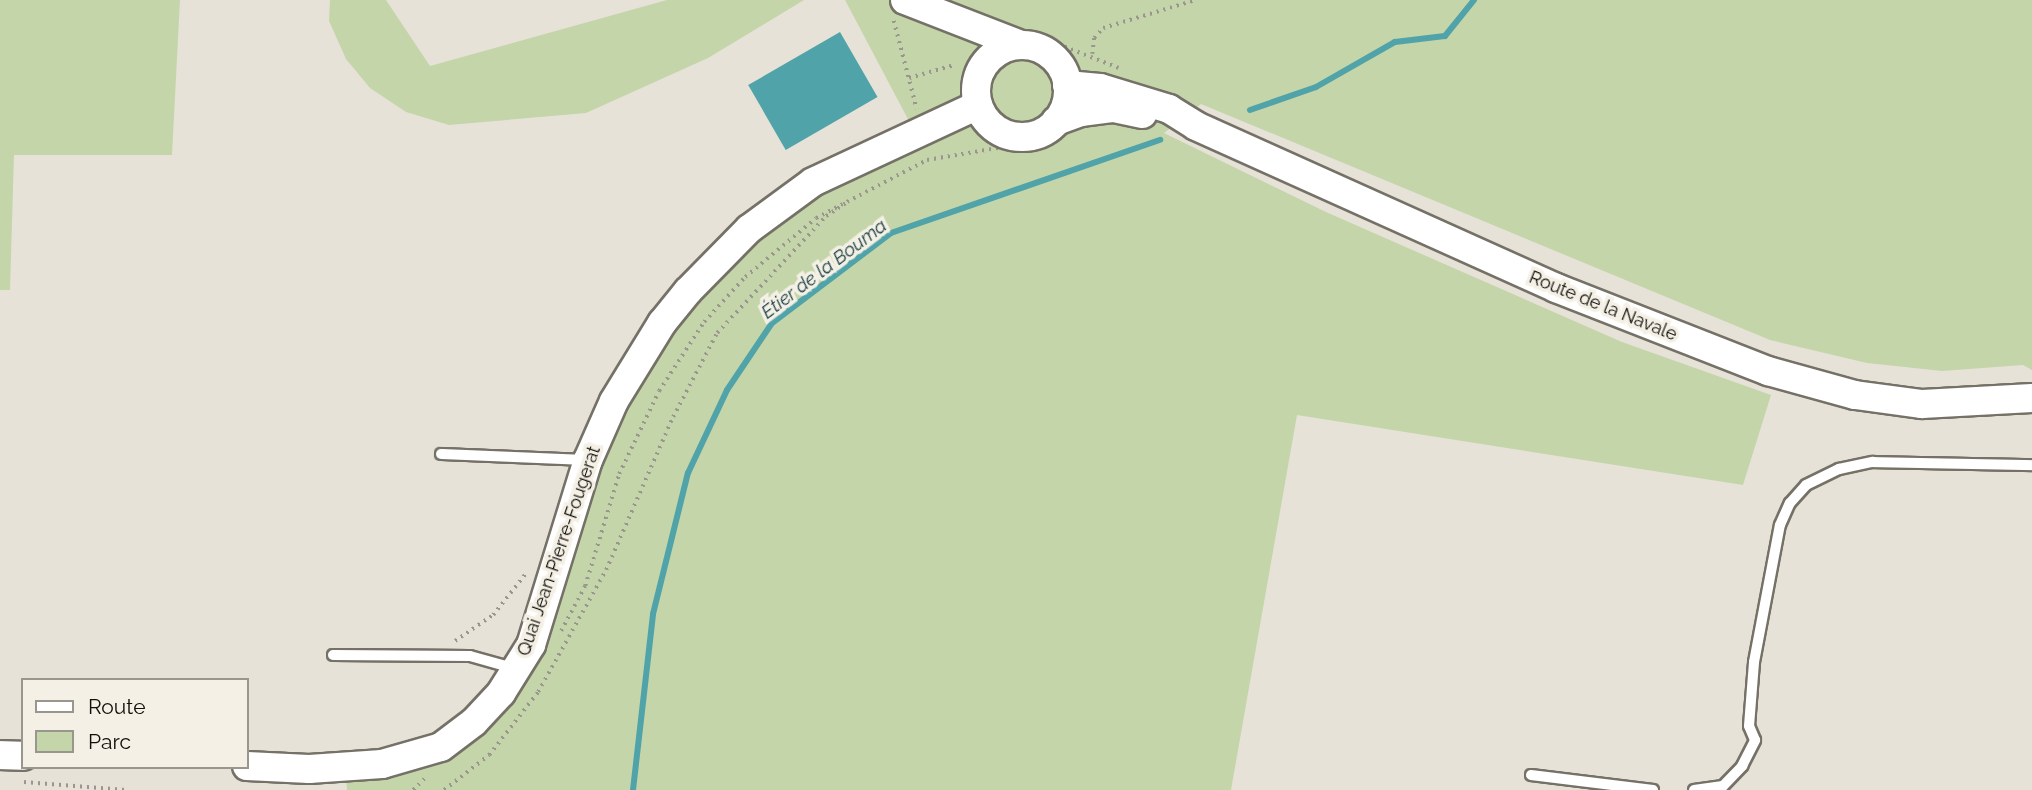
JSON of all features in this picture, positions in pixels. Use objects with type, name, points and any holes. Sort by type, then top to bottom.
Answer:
[{"type":"main road","points":[[908,9],[1021,45],[1039,48],[1054,58],[1067,85],[1065,104],[1056,121],[1041,132],[1016,136],[993,126],[978,105],[967,69],[968,43],[908,9]]},
{"type":"main road","points":[[967,69],[999,51],[1021,45]]},
{"type":"main road","name":"Route de la Navale","points":[[1067,85],[1100,88],[1146,101],[1556,288],[1768,370],[1855,395],[1922,404],[2032,398]]},
{"type":"main road","name":"Quai Jean-Pierre-Fougerat","points":[[248,766],[349,768],[410,759],[441,747],[474,722],[517,670],[531,645],[588,460],[614,401],[662,323],[749,229],[813,181],[854,159],[978,105]]},
{"type":"main road","name":"Route de la Navale","points":[[1056,121],[1114,108],[1196,126]]},
{"type":"main road","points":[[0,755],[21,768]]},
{"type":"lane","points":[[441,454],[588,460]]},
{"type":"lane","points":[[1694,790],[1723,786],[1742,766],[1755,740],[1749,717],[1754,662],[1780,525],[1790,503],[1806,485],[1839,469],[1873,462],[2032,465]]},
{"type":"lane","points":[[333,655],[470,656],[517,670]]},
{"type":"lane","points":[[1531,775],[1653,790]]},
{"type":"path","points":[[1129,75],[1092,54],[1094,38],[1103,28],[1196,0]]},
{"type":"path","points":[[908,9],[909,78],[915,102]]},
{"type":"path","points":[[909,78],[967,69]]},
{"type":"path","points":[[444,790],[489,755],[538,692],[606,570],[693,377],[717,333],[743,300],[826,216],[857,196],[928,161],[1002,149],[1016,136]]},
{"type":"path","name":"Quai Jean-Pierre-Fougerat","points":[[557,635],[577,607],[620,474],[659,391],[717,307],[786,240],[840,203],[927,160],[1016,148],[1016,136]]},
{"type":"path","points":[[439,655],[493,615],[533,564]]},
{"type":"path","points":[[22,769],[126,790]]},
{"type":"path","points":[[413,790],[429,771]]},
{"type":"green space","points":[[0,0],[180,0],[172,155],[14,155],[10,290],[0,290]]},
{"type":"green space","points":[[330,0],[386,0],[430,66],[667,0],[804,0],[708,58],[586,113],[449,125],[406,112],[370,88],[346,59],[329,21]]},
{"type":"green space","points":[[845,0],[2032,0],[2032,370],[2023,365],[1942,371],[1867,363],[1770,340],[1201,104],[1164,133],[1326,212],[1622,342],[1771,395],[1743,485],[1297,415],[1231,790],[347,790],[346,776],[408,770],[504,700],[596,460],[637,375],[687,306],[739,251],[810,194],[919,140]]},
{"type":"water","points":[[840,32],[878,97],[786,150],[748,85]]},
{"type":"waterway","name":"Étier de la Bouma","points":[[1250,110],[1316,87],[1395,42],[1445,36],[1474,0]]},
{"type":"waterway","name":"Étier de la Bouma","points":[[633,790],[653,614],[688,473],[727,390],[772,323],[891,233],[1160,140]]}]
